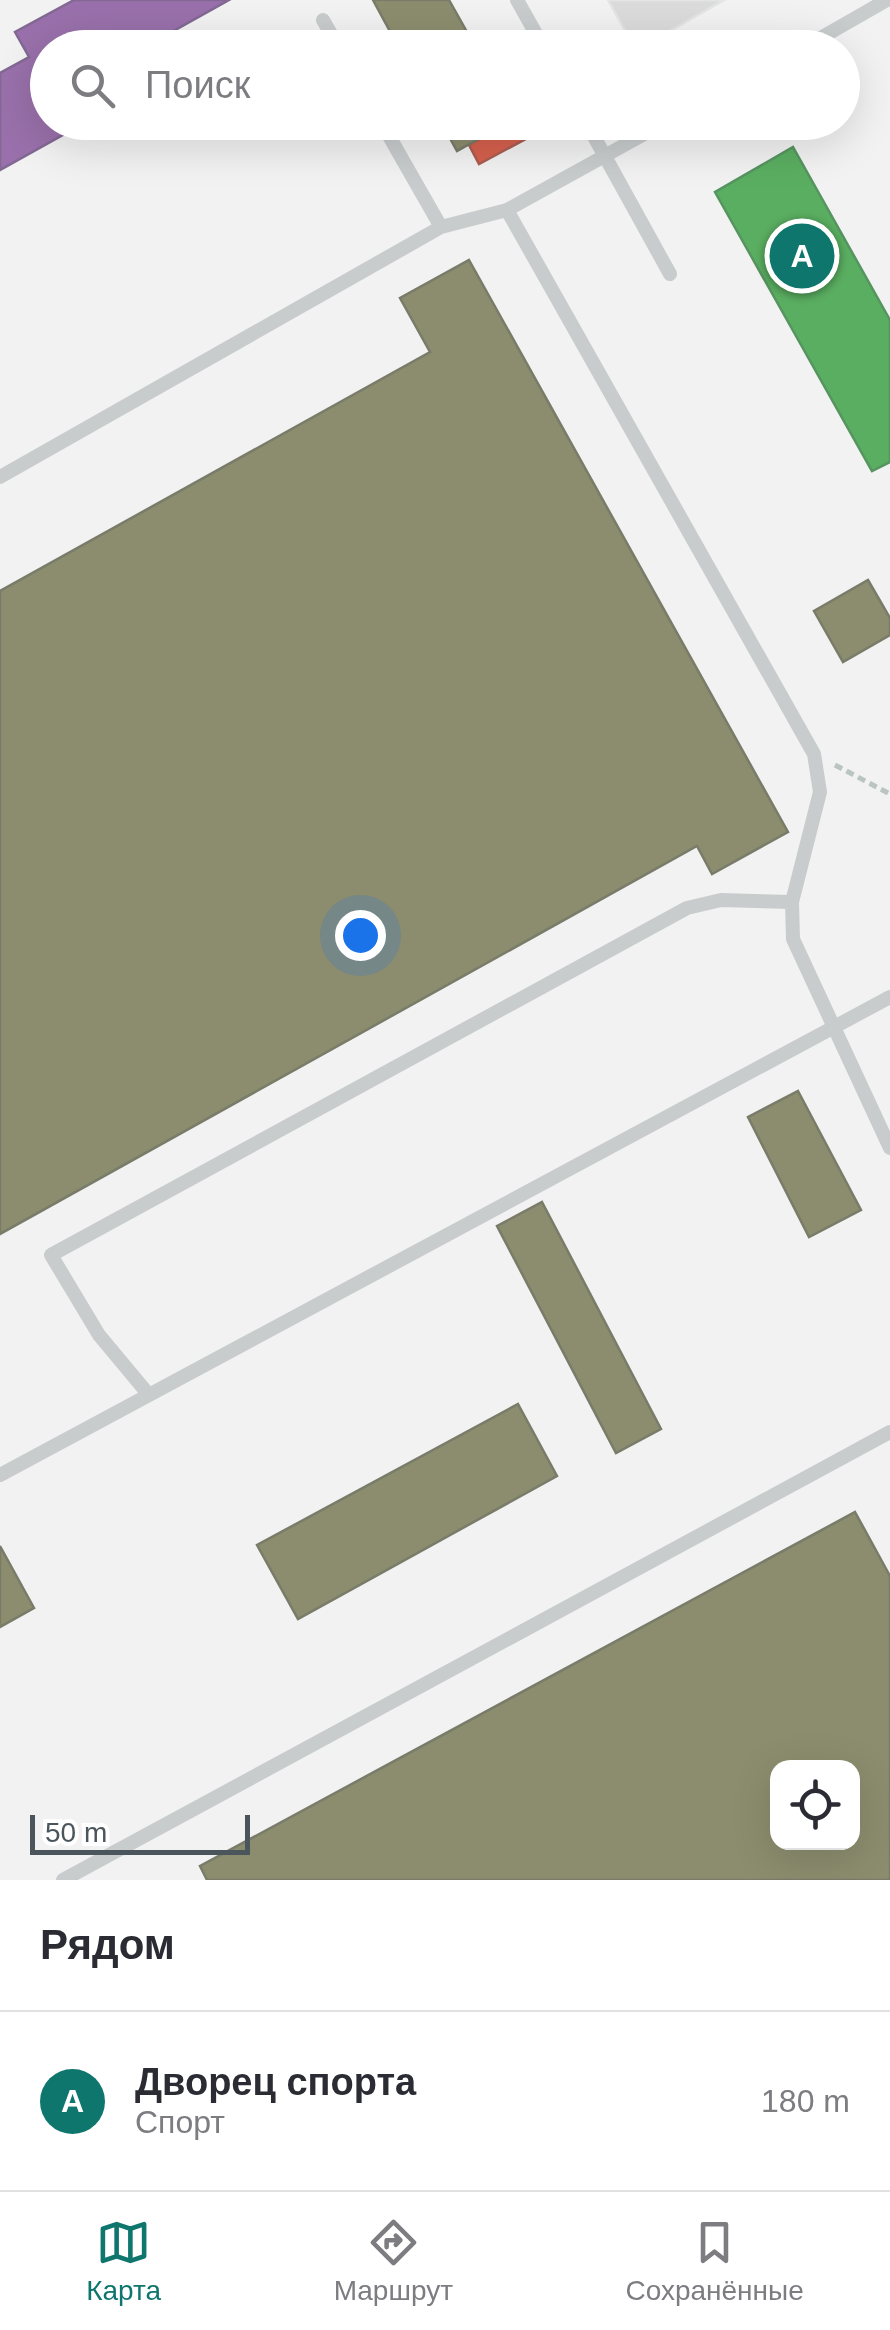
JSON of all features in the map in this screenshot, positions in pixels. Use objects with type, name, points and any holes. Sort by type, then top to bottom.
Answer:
[{"type":"lane","points":[[517,0],[534,30]]},
{"type":"lane","points":[[834,30],[887,0]]},
{"type":"lane","points":[[323,20],[329,30]]},
{"type":"lane","points":[[391,140],[441,228]]},
{"type":"lane","points":[[596,140],[670,274]]},
{"type":"lane","points":[[0,478],[441,228],[507,210],[634,140]]},
{"type":"lane","points":[[507,210],[814,754],[820,792],[792,902],[793,939],[890,1148]]},
{"type":"lane","points":[[149,1395],[99,1335],[51,1255],[687,908],[721,900],[792,902]]},
{"type":"lane","points":[[0,1475],[890,997]]},
{"type":"lane","points":[[64,1880],[890,1432]]},
{"type":"path","points":[[814,754],[890,794]]},
{"type":"building: Торговля","points":[[478,140],[524,140],[479,164],[469,145]]},
{"type":"building: Офисы","points":[[74,0],[229,0],[175,30],[30,30],[30,140],[54,140],[0,170],[0,73],[29,57],[15,32]]},
{"type":"building: Учреждения","points":[[793,147],[890,320],[890,462],[872,471],[715,192]]},
{"type":"building: Промзона","points":[[373,0],[449,0],[466,30],[389,30]]},
{"type":"building: Промзона","points":[[451,140],[477,140],[457,151]]},
{"type":"building: Промзона","points":[[469,260],[788,832],[712,874],[697,846],[0,1234],[0,591],[430,352],[400,298]]},
{"type":"building: Промзона","points":[[868,580],[890,618],[890,635],[843,662],[814,611]]},
{"type":"building: Промзона","points":[[798,1091],[861,1210],[809,1237],[748,1117]]},
{"type":"building: Промзона","points":[[542,1202],[661,1429],[616,1453],[497,1226]]},
{"type":"building: Промзона","points":[[518,1404],[557,1476],[298,1619],[257,1545]]},
{"type":"building: Промзона","points":[[855,1512],[890,1576],[890,1880],[207,1880],[200,1866]]},
{"type":"building: Промзона","points":[[0,1546],[34,1608],[0,1627]]},
{"type":"building: Прочее","points":[[608,0],[724,0],[672,30],[625,30]]},
{"type":"place","name":"Дворец спорта","points":[[802,256]]}]
